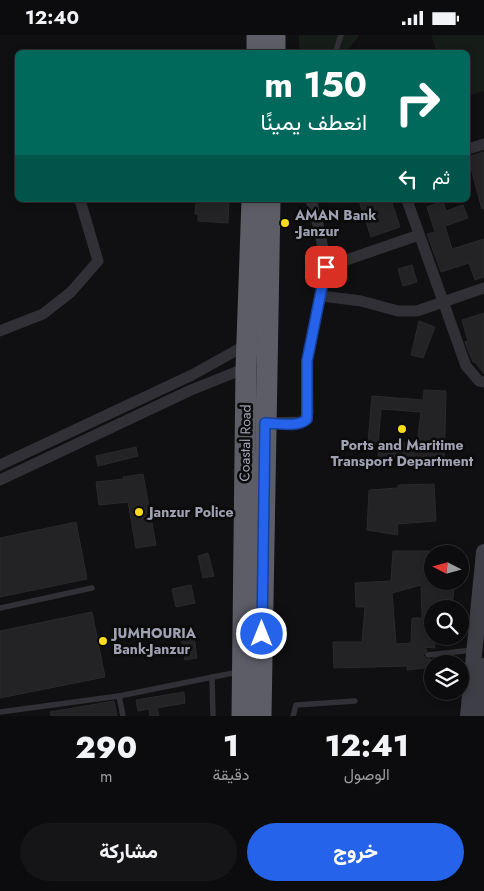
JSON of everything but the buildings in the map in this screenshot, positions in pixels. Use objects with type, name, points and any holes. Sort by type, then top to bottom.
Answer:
[{"type":"highway","points":[[257,35],[257,50]]},
{"type":"highway","points":[[274,50],[275,35]]},
{"type":"highway","name":"Coastal Road","points":[[242,716],[246,345],[252,202]]},
{"type":"highway","name":"Coastal Road","points":[[261,716],[270,202]]},
{"type":"street","points":[[470,148],[484,144]]},
{"type":"street","points":[[0,331],[43,314],[71,292],[98,261],[81,202]]},
{"type":"street","points":[[265,423],[295,424],[307,419],[307,361],[322,296],[326,267],[320,232],[312,202]]},
{"type":"street","points":[[408,202],[466,366],[479,381],[484,383]]},
{"type":"street","points":[[326,267],[419,235]]},
{"type":"street","points":[[322,296],[361,301],[408,312],[484,288]]},
{"type":"street","points":[[0,465],[192,375],[246,345]]},
{"type":"street","points":[[0,480],[182,394],[246,368]]},
{"type":"street","points":[[468,716],[484,553]]},
{"type":"street","points":[[480,716],[484,666]]},
{"type":"lane","points":[[336,50],[341,35]]},
{"type":"lane","points":[[0,608],[92,588]]},
{"type":"lane","points":[[428,655],[474,649]]},
{"type":"lane","points":[[0,712],[119,696],[242,671]]},
{"type":"lane","points":[[212,677],[213,716]]},
{"type":"lane","points":[[119,696],[124,716]]},
{"type":"lane","points":[[293,716],[296,705],[355,701]]},
{"type":"shaded area","points":[[299,35],[360,35],[348,50],[299,50]]},
{"type":"shaded area","points":[[431,35],[484,35],[484,91],[470,95],[470,50],[436,50]]},
{"type":"place","name":"AMAN Bank -Janzur","points":[[285,223]]},
{"type":"place","name":"Ports and Maritime Transport Department","points":[[402,429]]},
{"type":"place","name":"Janzur Police","points":[[139,512]]},
{"type":"place","name":"JUMHOURIA Bank-Janzur","points":[[103,641]]},
{"type":"route","points":[[262,634],[265,423],[295,424],[307,419],[307,361],[322,296],[326,267]]}]
